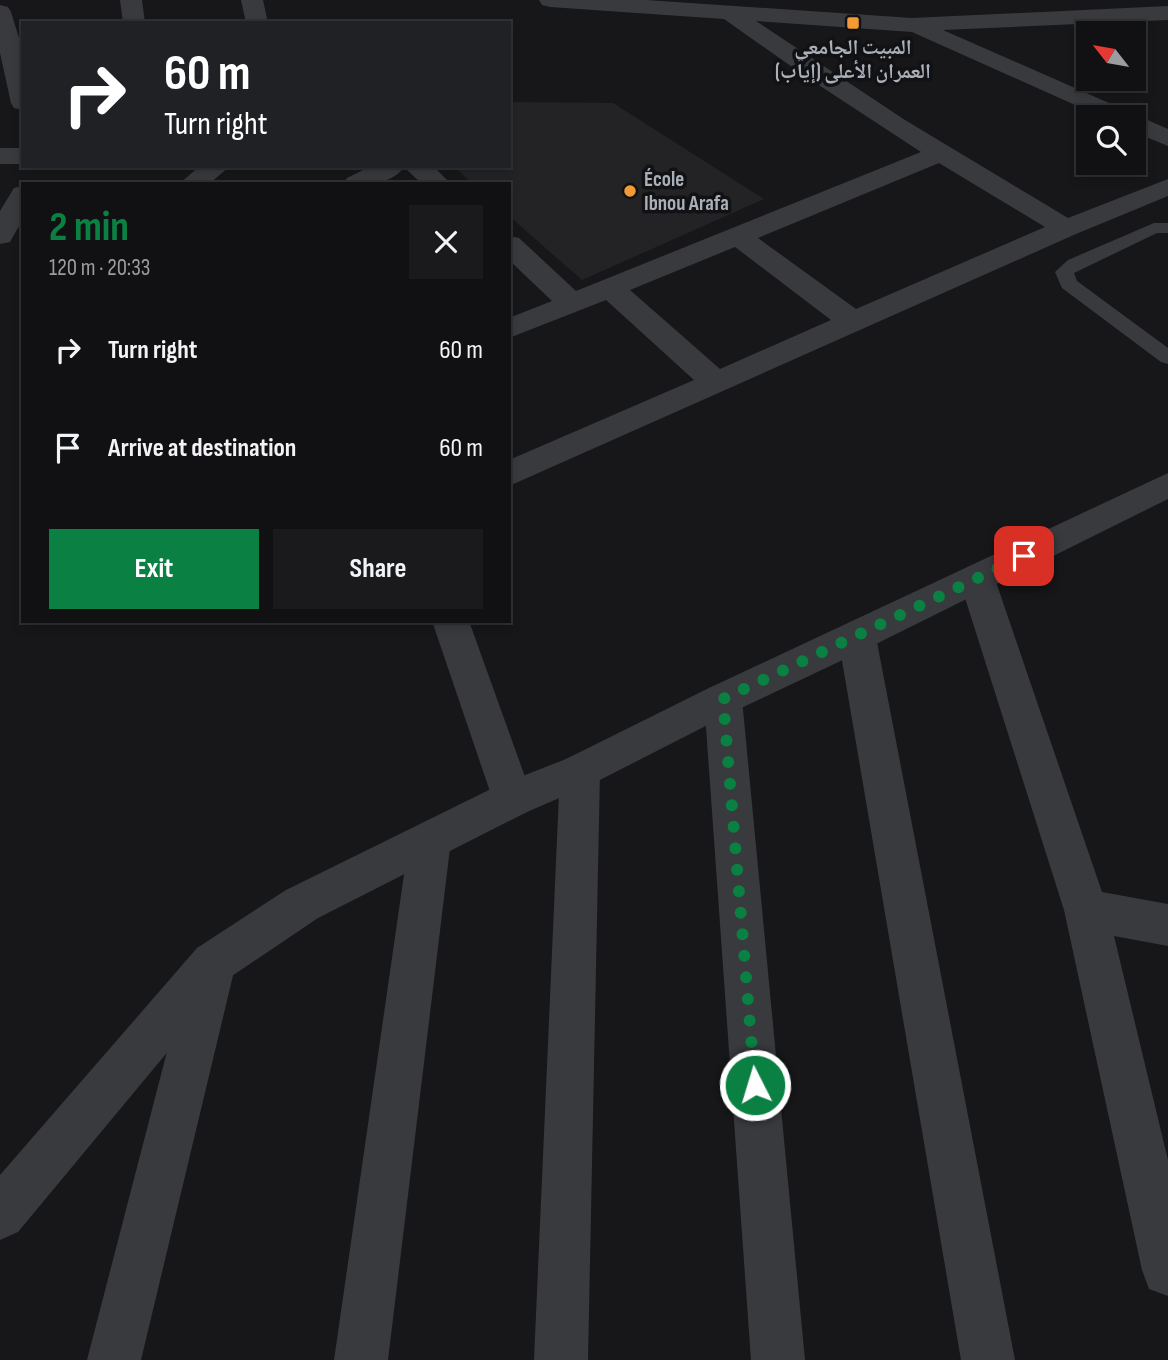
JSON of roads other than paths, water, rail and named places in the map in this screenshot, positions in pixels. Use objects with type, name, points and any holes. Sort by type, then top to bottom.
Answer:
[{"type":"street","points":[[131,0],[134,21]]},
{"type":"street","points":[[252,0],[257,21]]},
{"type":"street","points":[[550,0],[886,11],[1095,105]]},
{"type":"street","points":[[912,25],[1015,10],[1143,6],[1168,13]]},
{"type":"street","points":[[724,7],[813,72],[939,154],[1066,228]]},
{"type":"street","points":[[0,12],[17,90]]},
{"type":"street","points":[[1146,128],[1168,138]]},
{"type":"street","points":[[511,328],[939,154]]},
{"type":"street","points":[[0,156],[21,156]]},
{"type":"street","points":[[195,182],[214,168]]},
{"type":"street","points":[[360,182],[388,168]]},
{"type":"street","points":[[419,168],[436,182]]},
{"type":"street","points":[[511,473],[852,321],[1168,187]]},
{"type":"street","points":[[0,236],[21,198]]},
{"type":"street","points":[[738,236],[852,321]]},
{"type":"street","points":[[511,246],[572,303]]},
{"type":"street","points":[[610,288],[716,382]]},
{"type":"street","points":[[0,1214],[213,963],[302,904],[512,799],[580,771],[723,699],[857,637],[1168,485]]},
{"type":"street","points":[[977,579],[1086,910],[1168,1270]]},
{"type":"street","points":[[451,623],[512,799]]},
{"type":"street","points":[[857,637],[988,1360]]},
{"type":"street","points":[[723,699],[778,1360]]},
{"type":"street","points":[[561,1360],[580,771]]},
{"type":"street","points":[[361,1360],[430,840]]},
{"type":"street","points":[[1086,910],[1168,925]]},
{"type":"street","points":[[114,1360],[213,963]]},
{"type":"lane","points":[[1168,228],[1154,228],[1074,264],[1064,272],[1069,284],[1168,358]]},
{"type":"place","name":"المبيت الجامعي العمران الأعلى (إياب)","points":[[853,23]]},
{"type":"place","name":"École Ibnou Arafa","points":[[630,191]]}]
